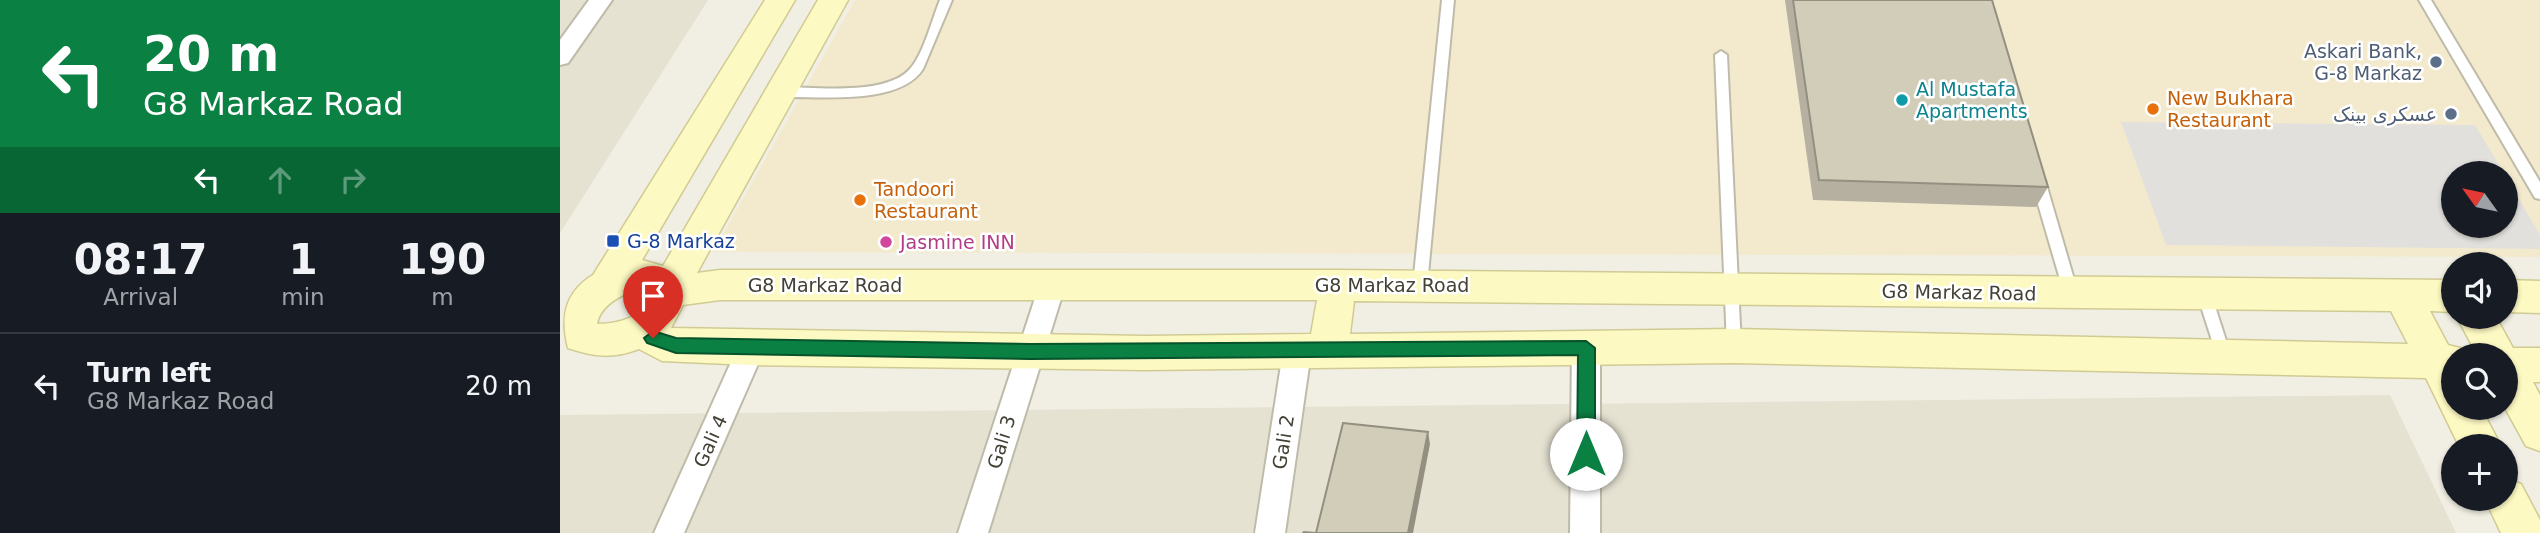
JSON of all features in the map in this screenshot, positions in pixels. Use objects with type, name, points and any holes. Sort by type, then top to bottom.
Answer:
[{"type":"street","points":[[560,57],[601,0]]},
{"type":"street","points":[[607,285],[780,0]]},
{"type":"street","points":[[667,292],[664,284],[648,275],[620,278],[607,285],[584,305],[568,327],[591,341],[604,343],[619,340],[641,330],[660,313],[667,292],[833,0]]},
{"type":"street","name":"G8 Markaz Road","points":[[667,292],[720,285],[1420,285],[2441,296]]},
{"type":"street","points":[[1312,352],[1338,285]]},
{"type":"street","name":"Gali 3","points":[[973,533],[1052,286]]},
{"type":"street","points":[[1845,290],[1854,350]]},
{"type":"street","points":[[2518,296],[2540,297]]},
{"type":"street","points":[[2403,297],[2441,361]]},
{"type":"street","points":[[641,330],[662,344],[751,348],[1312,352],[1734,346],[2225,357],[2441,372]]},
{"type":"street","name":"Gali 4","points":[[669,533],[751,348]]},
{"type":"street","points":[[1585,533],[1586,348]]},
{"type":"street","name":"Gali 2","points":[[1270,533],[1312,352]]},
{"type":"street","points":[[2518,365],[2540,365]]},
{"type":"street","points":[[2518,394],[2540,433]]},
{"type":"street","points":[[2513,511],[2524,533]]},
{"type":"lane","points":[[781,92],[866,90],[893,86],[914,74],[946,0]]},
{"type":"lane","points":[[1420,285],[1448,0]]},
{"type":"lane","points":[[2425,0],[2540,194]]},
{"type":"lane","points":[[1721,55],[1734,346]]},
{"type":"lane","points":[[2032,160],[2071,293]]},
{"type":"lane","points":[[2204,294],[2225,357]]},
{"type":"shaded area","points":[[560,0],[708,0],[560,233]]},
{"type":"shaded area","points":[[855,0],[2540,0],[2540,257],[2518,257],[2518,252],[2441,252],[2441,257],[713,252]]},
{"type":"shaded area","points":[[2121,122],[2475,125],[2497,161],[2441,161],[2441,238],[2518,238],[2518,197],[2540,235],[2540,249],[2166,245]]},
{"type":"shaded area","points":[[2390,395],[2441,502],[2441,511],[2445,511],[2456,533],[560,533],[560,415]]},
{"type":"building","name":"Al Mustafa Apartments","points":[[1793,0],[1992,0],[2048,187],[1819,180]]},
{"type":"building","points":[[1343,423],[1428,432],[1408,533],[1316,533]]},
{"type":"place","name":"Askari Bank, G-8 Markaz","points":[[2436,62]]},
{"type":"place","name":"Al Mustafa Apartments","points":[[1902,100]]},
{"type":"place","name":"New Bukhara Restaurant","points":[[2153,109]]},
{"type":"place","name":"عسکری بینک","points":[[2451,114]]},
{"type":"place","name":"Tandoori Restaurant","points":[[860,200]]},
{"type":"place","name":"G-8 Markaz","points":[[613,241]]},
{"type":"place","name":"Jasmine INN","points":[[886,242]]},
{"type":"route","points":[[653,338],[662,344],[676,346],[1030,352],[1586,348],[1586,454]]}]
